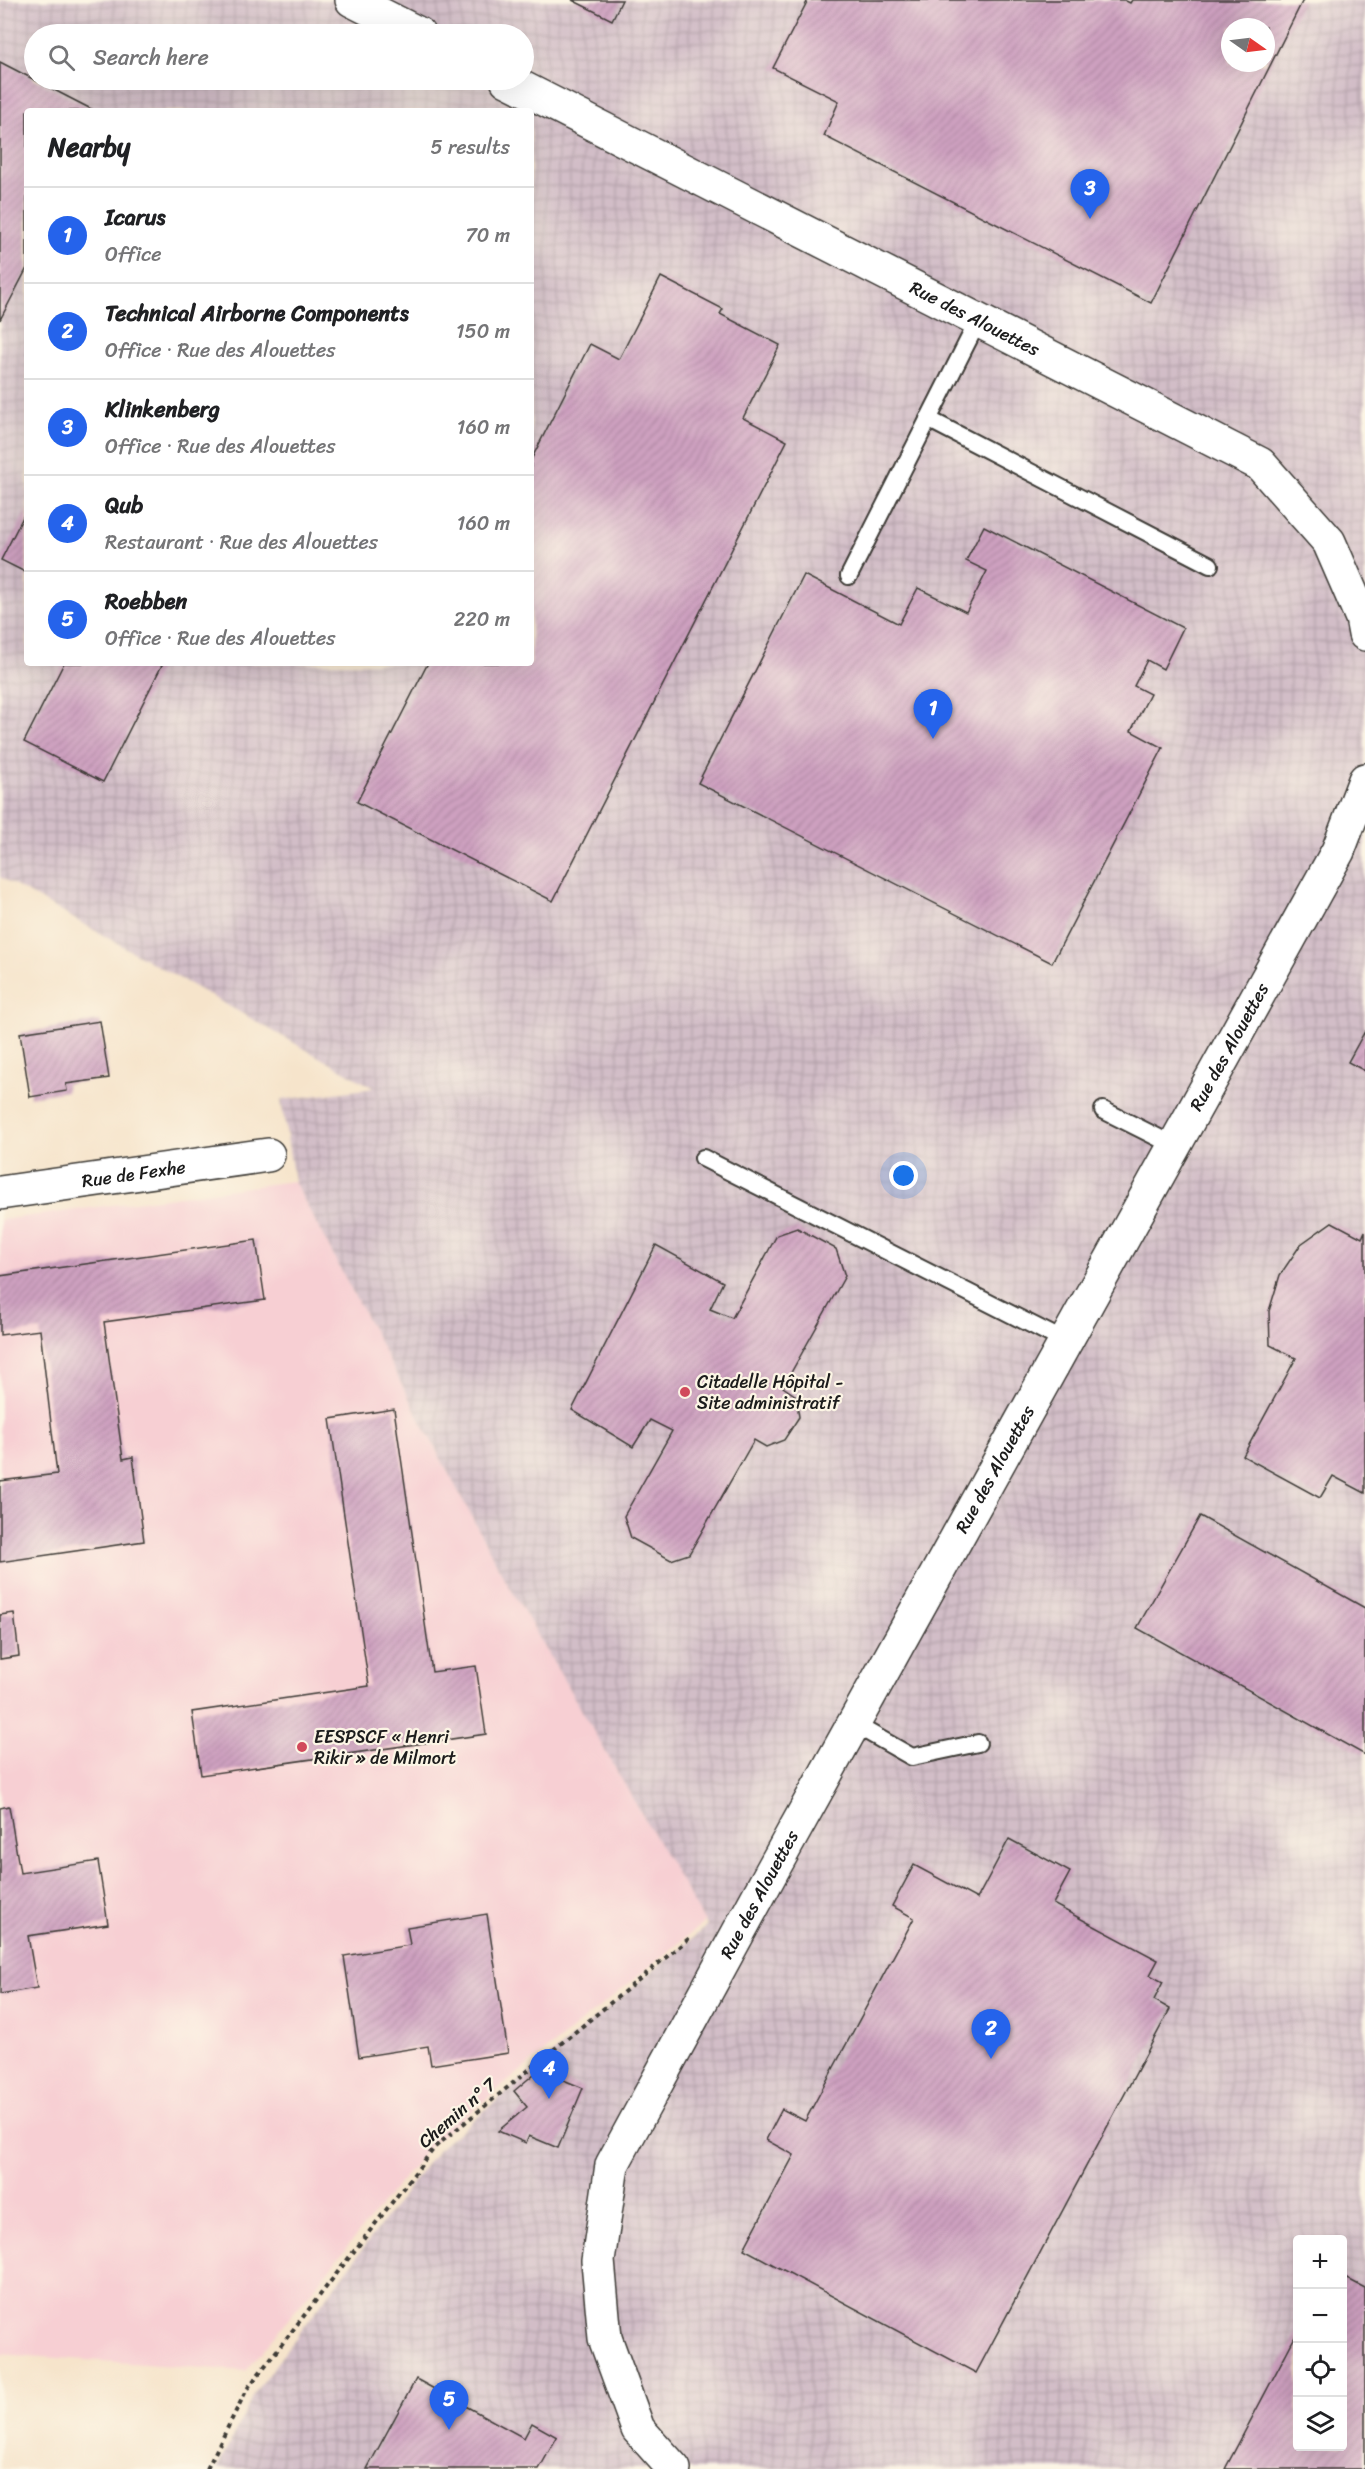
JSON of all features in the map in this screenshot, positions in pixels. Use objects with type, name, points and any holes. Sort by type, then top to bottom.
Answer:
[{"type":"street","points":[[352,0],[399,24]]},
{"type":"street","name":"Rue des Alouettes","points":[[527,90],[1260,464],[1329,542],[1362,618],[1365,634]]},
{"type":"street","name":"Rue des Alouettes","points":[[674,2469],[639,2429],[605,2338],[598,2260],[612,2165],[1338,851],[1365,780]]},
{"type":"street","name":"Rue de Fexhe","points":[[0,1193],[268,1155]]},
{"type":"lane","points":[[849,576],[978,321]]},
{"type":"lane","points":[[928,419],[1210,565]]},
{"type":"lane","points":[[1103,1110],[1175,1146]]},
{"type":"lane","points":[[704,1158],[1066,1342]]},
{"type":"lane","points":[[854,1724],[912,1757],[978,1743]]},
{"type":"path","name":"Chemin n° 7","points":[[207,2469],[247,2389],[435,2147],[700,1929]]},
{"type":"shaded area","points":[[0,0],[1365,0],[1365,2469],[217,2469],[255,2392],[437,2150],[707,1926],[501,1572],[294,1181],[281,1100],[374,1088],[0,877]]},
{"type":"shaded area","name":"EESPSCF « Henri Rikir » de Milmort","points":[[294,1181],[501,1572],[705,1922],[432,2143],[246,2371],[0,2354],[0,1220]]},
{"type":"building","points":[[572,0],[622,0],[612,20]]},
{"type":"building","points":[[808,0],[1124,0],[1130,3],[1132,0],[1303,0],[1275,56],[1275,18],[1221,18],[1221,72],[1267,72],[1151,303],[824,136],[839,101],[773,68]]},
{"type":"building","points":[[0,62],[24,74],[24,90],[54,90],[89,108],[24,108],[24,274],[0,320]]},
{"type":"building","points":[[661,277],[723,309],[720,314],[780,345],[743,418],[787,441],[553,901],[357,802],[426,666],[534,666],[534,454],[590,344],[619,359]]},
{"type":"building","points":[[24,515],[24,572],[1,560]]},
{"type":"building","points":[[984,526],[1183,628],[1163,669],[1147,660],[1134,686],[1150,694],[1131,731],[1163,748],[1052,963],[698,783],[804,575],[899,624],[918,588],[966,612],[987,571],[966,561]]},
{"type":"building","points":[[62,666],[161,666],[103,782],[24,742]]},
{"type":"building","points":[[100,1021],[109,1078],[66,1084],[67,1091],[30,1097],[20,1033]]},
{"type":"building","points":[[1365,1031],[1365,1071],[1348,1062]]},
{"type":"building","points":[[1332,1222],[1362,1238],[1365,1231],[1365,1493],[1333,1476],[1320,1498],[1243,1456],[1296,1358],[1270,1345],[1269,1311],[1280,1275],[1301,1244]]},
{"type":"building","name":"Citadelle Hôpital - Site administratif","points":[[797,1228],[836,1249],[845,1276],[783,1387],[796,1396],[799,1417],[784,1440],[766,1447],[754,1440],[689,1554],[671,1560],[631,1538],[624,1516],[672,1431],[650,1420],[633,1447],[572,1410],[656,1245],[723,1282],[710,1309],[732,1318],[777,1235]]},
{"type":"building","points":[[256,1240],[265,1300],[104,1322],[123,1459],[133,1457],[144,1541],[0,1562],[0,1481],[57,1474],[40,1330],[0,1335],[0,1276]]},
{"type":"building","points":[[394,1409],[432,1672],[476,1666],[486,1734],[201,1775],[192,1712],[369,1686],[330,1419]]},
{"type":"building","points":[[1200,1516],[1365,1608],[1365,1755],[1137,1628]]},
{"type":"building","points":[[14,1613],[19,1656],[0,1659],[0,1615]]},
{"type":"building","points":[[9,1806],[20,1873],[98,1861],[108,1924],[28,1936],[37,1988],[0,1994],[0,1808]]},
{"type":"building","points":[[1009,1839],[1070,1872],[1053,1904],[1158,1960],[1150,1975],[1163,1982],[1154,2000],[1170,2009],[976,2373],[744,2249],[794,2155],[766,2140],[782,2109],[805,2121],[914,1918],[892,1906],[914,1865],[977,1899]]},
{"type":"building","points":[[487,1914],[508,2053],[431,2065],[428,2046],[359,2057],[344,1956],[410,1945],[407,1927]]},
{"type":"building","points":[[547,2063],[561,2079],[583,2088],[558,2148],[529,2136],[526,2143],[498,2131],[527,2107],[514,2091]]},
{"type":"building","points":[[1347,2279],[1365,2288],[1365,2469],[1225,2469],[1293,2340],[1293,2451],[1347,2451]]},
{"type":"building","points":[[416,2379],[524,2438],[532,2423],[557,2437],[539,2469],[367,2469]]},
{"type":"place","name":"Klinkenberg","points":[[1090,219]]},
{"type":"place","name":"Icarus","points":[[933,739]]},
{"type":"place","name":"Citadelle Hôpital - Site administratif","points":[[685,1392]]},
{"type":"place","name":"EESPSCF « Henri Rikir » de Milmort","points":[[302,1747]]},
{"type":"place","name":"Technical Airborne Components","points":[[991,2059]]},
{"type":"place","name":"Qub","points":[[549,2099]]},
{"type":"place","name":"Roebben","points":[[449,2430]]}]
